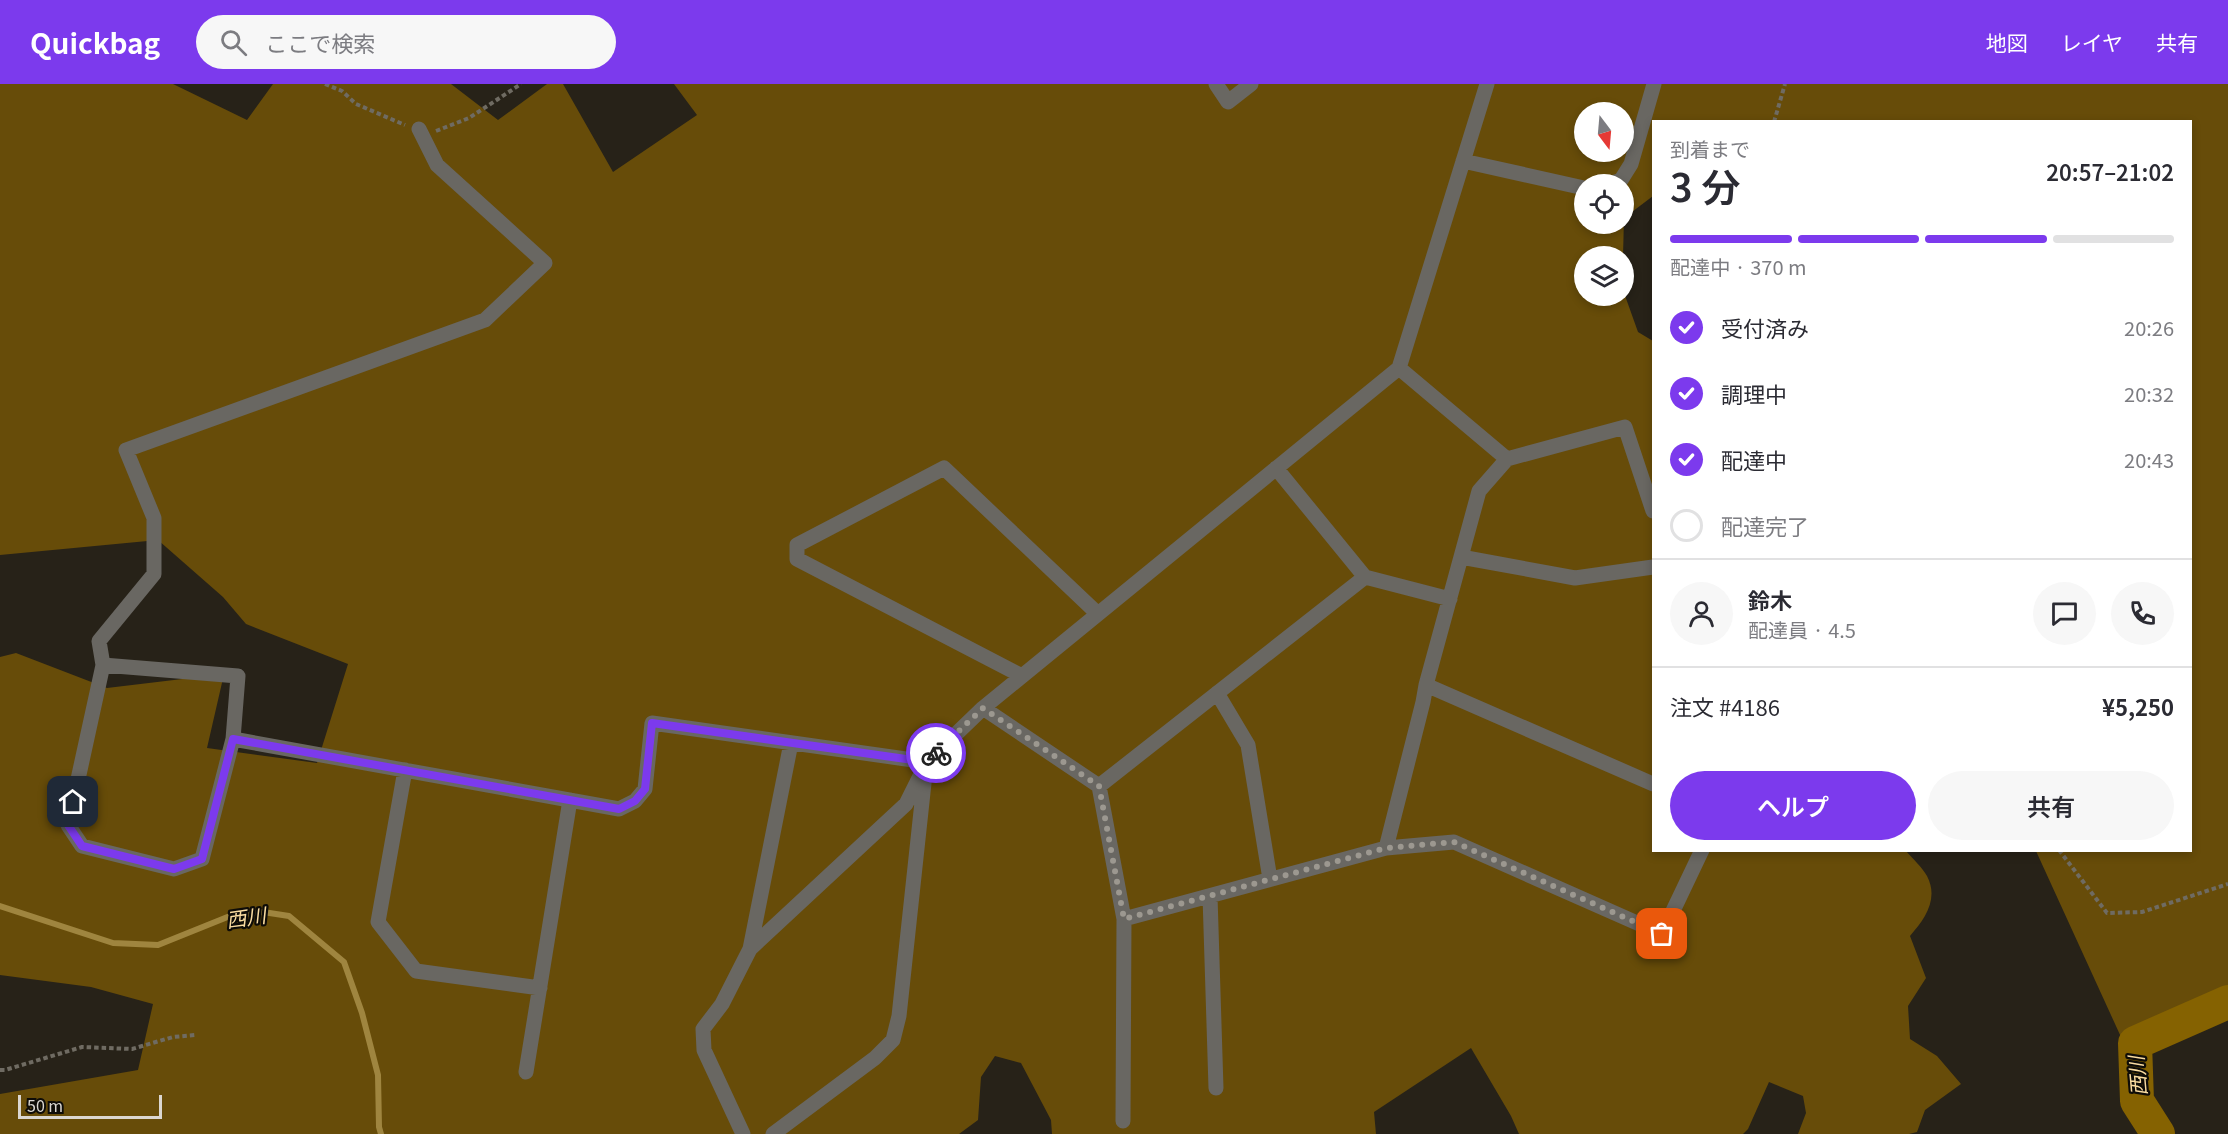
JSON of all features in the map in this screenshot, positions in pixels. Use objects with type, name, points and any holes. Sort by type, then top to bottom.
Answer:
[{"type":"street","points":[[1216,84],[1228,102],[1251,84]]},
{"type":"street","points":[[750,949],[906,804],[927,762],[983,708],[1399,368],[1487,84]]},
{"type":"street","points":[[1625,174],[1631,164],[1654,84]]},
{"type":"street","points":[[103,665],[238,676],[233,739],[202,859],[174,869],[82,846],[68,825],[103,665],[99,641],[154,574],[154,518],[126,450],[485,320],[545,263],[437,165],[419,129]]},
{"type":"street","points":[[1463,161],[1574,186]]},
{"type":"street","points":[[1399,368],[1507,459]]},
{"type":"street","points":[[1386,848],[1426,685],[1479,491],[1507,459],[1625,427],[1652,508]]},
{"type":"street","points":[[1022,676],[797,560],[797,545],[944,468],[1098,614]]},
{"type":"street","points":[[1276,468],[1365,577],[1450,599]]},
{"type":"street","points":[[1461,557],[1575,578],[1652,567]]},
{"type":"street","points":[[1099,786],[1365,577]]},
{"type":"street","points":[[1426,685],[1652,784]]},
{"type":"street","points":[[1217,693],[1248,745],[1270,879]]},
{"type":"street","points":[[983,708],[1099,786],[1124,919],[1123,1121]]},
{"type":"street","points":[[233,739],[619,809],[635,801],[645,789],[652,723],[927,762]]},
{"type":"street","points":[[743,1134],[704,1050],[703,1029],[723,1004],[750,949],[791,743]]},
{"type":"street","points":[[773,1134],[875,1058],[893,1040],[898,1016],[927,762]]},
{"type":"street","points":[[405,770],[378,922],[416,971],[540,988]]},
{"type":"street","points":[[526,1072],[570,800]]},
{"type":"street","points":[[1124,919],[1386,848],[1454,842],[1662,934],[1701,852]]},
{"type":"street","points":[[1210,896],[1216,1088]]},
{"type":"path","points":[[325,84],[342,91],[356,104],[412,128],[434,132],[469,118],[521,84]]},
{"type":"path","points":[[1775,120],[1785,84]]},
{"type":"path","points":[[2061,852],[2107,913],[2142,912],[2228,884]]},
{"type":"path","points":[[0,1070],[82,1047],[132,1049],[173,1037],[195,1035]]},
{"type":"shaded area","points":[[0,84],[173,84],[247,120],[273,84],[451,84],[498,120],[547,84],[563,84],[613,172],[697,115],[674,84],[2228,84],[2228,989],[2121,1037],[2036,852],[2192,852],[2192,120],[1652,120],[1652,197],[1634,210],[1634,174],[1574,174],[1574,234],[1624,234],[1623,246],[1574,246],[1574,306],[1629,306],[1638,332],[1652,340],[1652,852],[1907,852],[1923,869],[1932,893],[1925,916],[1910,936],[1926,978],[1908,1006],[1910,1039],[1937,1056],[1961,1084],[1925,1110],[1917,1132],[1909,1134],[1798,1134],[1806,1113],[1803,1096],[1769,1082],[1748,1129],[1743,1134],[1519,1134],[1471,1048],[1374,1112],[1376,1134],[1052,1134],[1051,1120],[1021,1063],[995,1056],[981,1077],[978,1120],[959,1134],[0,1134],[0,1094],[138,1070],[153,1004],[91,987],[0,975],[0,657],[16,653],[107,688],[224,674],[207,748],[317,763],[348,664],[246,624],[223,597],[158,540],[0,555]]},
{"type":"waterway","name":"西川","points":[[0,906],[113,943],[158,945],[230,916],[263,912],[289,916],[344,962],[362,1013],[378,1075],[381,1134]]},
{"type":"waterway","name":"西川","points":[[2158,1134],[2137,1101],[2135,1043],[2228,1002]]},
{"type":"way so far","points":[[936,753],[983,708],[1099,786],[1124,919],[1386,848],[1454,842],[1662,934]]},
{"type":"route","points":[[73,802],[68,825],[82,846],[174,869],[202,859],[233,739],[619,809],[635,801],[645,789],[652,723],[927,762],[936,753]]}]
